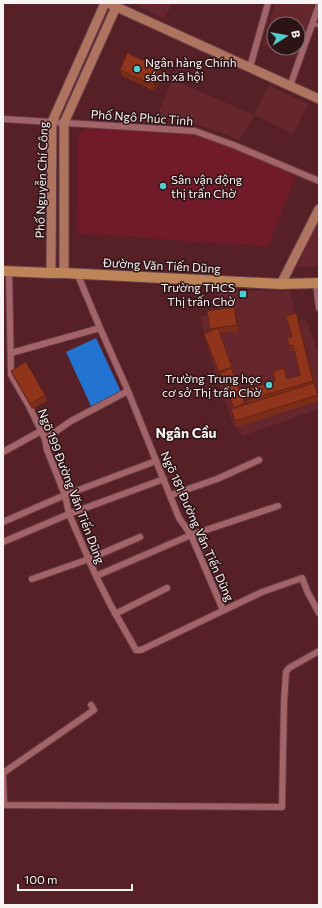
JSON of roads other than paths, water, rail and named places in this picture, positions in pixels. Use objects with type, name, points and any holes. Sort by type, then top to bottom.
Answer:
[{"type":"main road","name":"Đường Văn Tiến Dũng","points":[[6,271],[281,284],[317,283]]},
{"type":"street","points":[[250,67],[268,3]]},
{"type":"street","points":[[110,4],[319,99]]},
{"type":"street","name":"Phố Nguyễn Chí Công","points":[[51,273],[52,122],[110,4]]},
{"type":"street","name":"Phố Nguyễn Chí Công","points":[[64,273],[64,123],[110,4]]},
{"type":"street","points":[[290,86],[319,6]]},
{"type":"street","name":"Phố Ngô Phúc Tinh","points":[[3,119],[195,131],[236,146],[319,181]]},
{"type":"street","points":[[281,284],[319,209]]},
{"type":"street","name":"Ngõ 199 Đường Văn Tiến Dũng","points":[[6,271],[9,294],[11,375],[29,406],[45,439],[47,450],[65,496],[69,514],[96,576],[115,614],[136,650],[141,650],[223,610]]},
{"type":"street","name":"Ngõ 181 Đường Văn Tiến Dũng","points":[[77,274],[128,391],[171,494],[179,518],[191,535],[223,610]]},
{"type":"street","points":[[317,283],[319,308]]},
{"type":"street","points":[[11,353],[100,328]]},
{"type":"street","points":[[45,439],[71,421],[128,391]]},
{"type":"street","points":[[3,452],[41,431]]},
{"type":"street","points":[[3,522],[156,460]]},
{"type":"street","points":[[171,494],[217,479],[259,460]]},
{"type":"street","points":[[3,542],[69,514],[164,479]]},
{"type":"street","points":[[96,576],[191,535],[278,506]]},
{"type":"street","points":[[32,579],[140,537]]},
{"type":"street","points":[[223,610],[262,592],[302,578],[319,613]]},
{"type":"street","points":[[115,614],[167,588]]},
{"type":"street","points":[[91,705],[94,710],[3,774],[3,804],[282,807],[286,672],[289,668],[319,651]]},
{"type":"lane","points":[[312,23],[319,26]]},
{"type":"water","points":[[96,338],[121,392],[91,406],[66,352]]},
{"type":"place","name":"Ngân hàng Chính sách xã hội","points":[[137,69]]},
{"type":"place","name":"Sân vận động thị trấn Chờ","points":[[163,186]]},
{"type":"place","name":"Trường THCS Thị trấn Chờ","points":[[243,294]]},
{"type":"place","name":"Trường Trung học cơ sở Thị trấn Chờ","points":[[269,385]]},
{"type":"district","name":"Ngân Cầu","points":[[186,432]]}]
